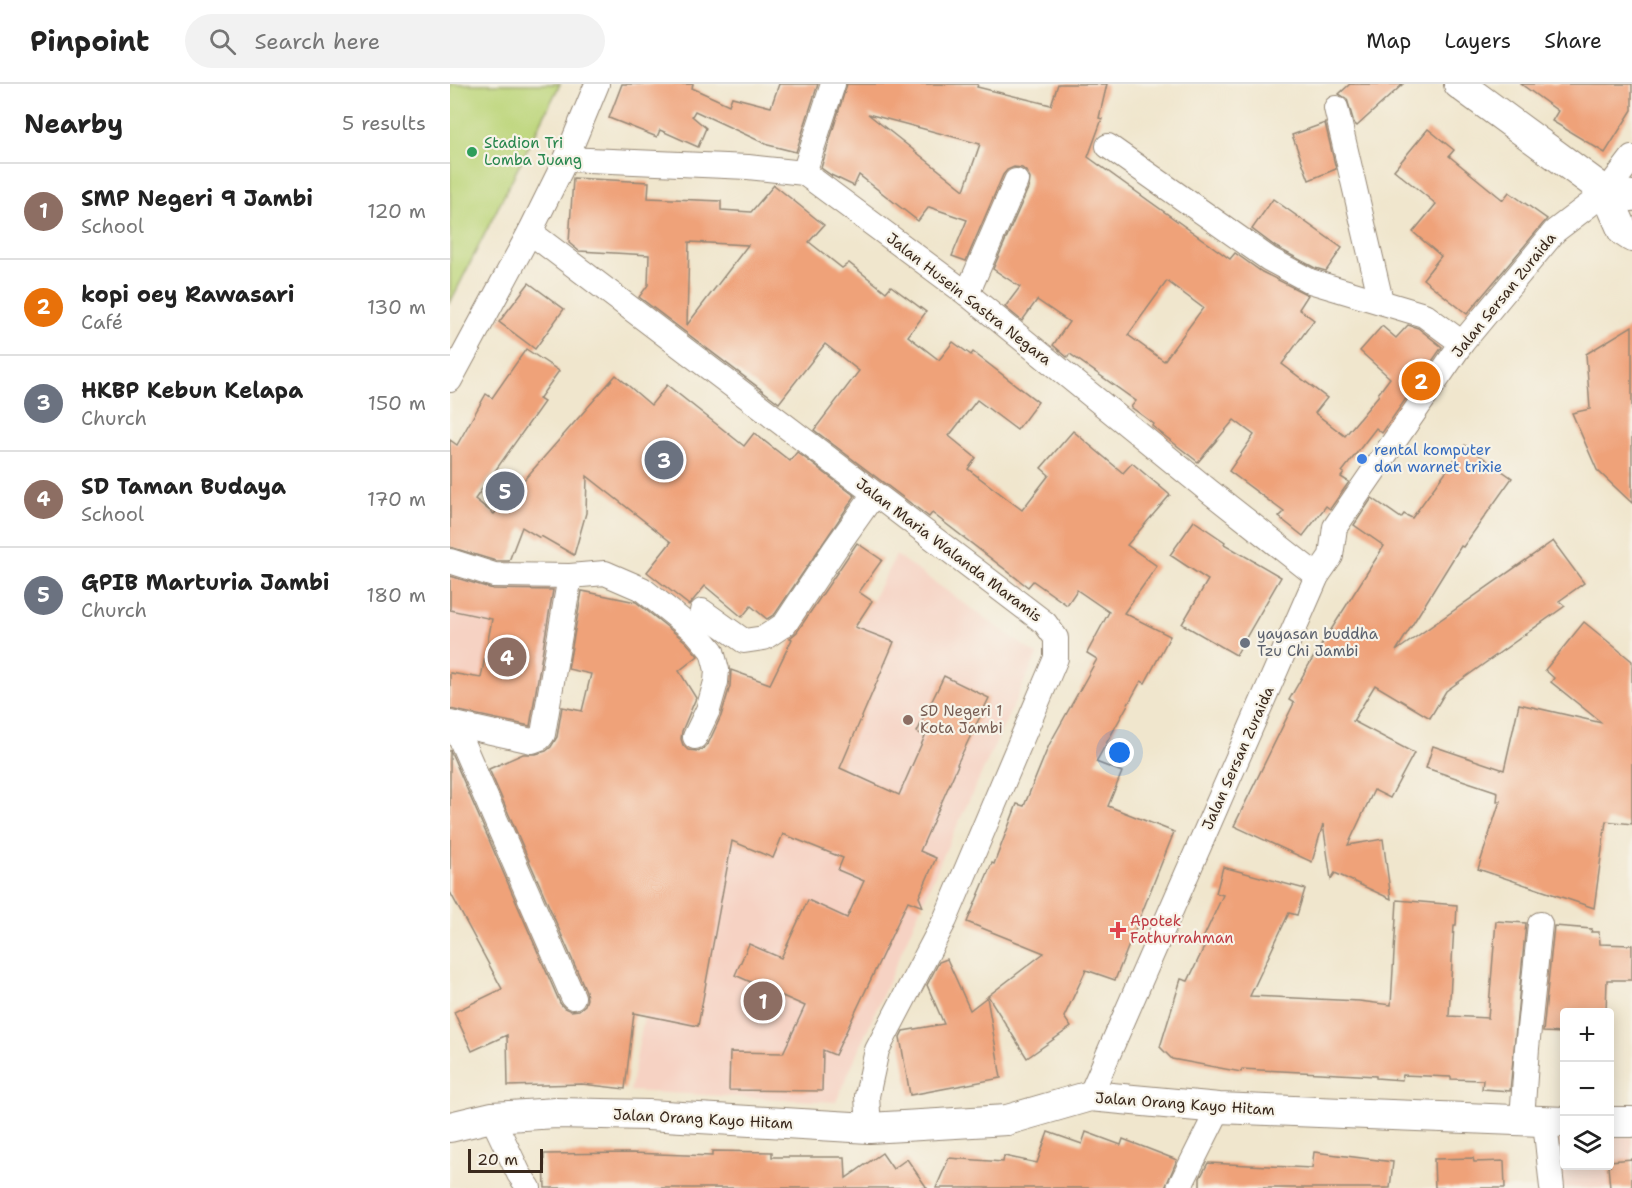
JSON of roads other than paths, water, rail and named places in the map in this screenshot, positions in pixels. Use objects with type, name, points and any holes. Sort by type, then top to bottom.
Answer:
[{"type":"main road","points":[[1459,84],[1619,194],[1623,231],[1632,237]]},
{"type":"main road","name":"Jalan Orang Kayo Hitam","points":[[450,1127],[492,1117],[556,1113],[648,1115],[869,1128],[1007,1120],[1090,1096],[1220,1108],[1544,1121]]},
{"type":"main road","points":[[1614,1122],[1632,1122]]},
{"type":"street","points":[[450,380],[530,232],[566,159],[597,84]]},
{"type":"street","points":[[566,159],[748,167],[804,173],[833,84]]},
{"type":"street","points":[[1336,108],[1381,301]]},
{"type":"street","points":[[1108,146],[1269,259],[1310,281],[1424,315],[1462,343]]},
{"type":"street","name":"Jalan Sersan Zuraida","points":[[1090,1096],[1317,576],[1331,556],[1335,527],[1462,343],[1555,231],[1619,194],[1632,158]]},
{"type":"street","name":"Jalan Husein Sastra Negara","points":[[804,173],[967,294],[1317,576]]},
{"type":"street","points":[[967,294],[1016,181]]},
{"type":"street","name":"Jalan Maria Walanda Maramis","points":[[530,232],[1046,622],[1056,638],[1056,658],[945,920],[877,1050],[867,1096],[869,1128]]},
{"type":"street","points":[[702,611],[744,641],[764,638],[785,624],[874,494]]},
{"type":"street","points":[[450,561],[494,575],[570,576],[605,573],[642,589],[696,632],[712,651],[717,670],[716,682],[708,710],[695,737]]},
{"type":"street","points":[[452,723],[532,741],[540,738],[543,734],[570,576]]},
{"type":"street","points":[[452,723],[573,997]]},
{"type":"street","points":[[1540,924],[1527,1048],[1544,1121],[1552,1188]]},
{"type":"street","points":[[1179,1188],[1220,1108]]},
{"type":"street","points":[[492,1117],[519,1174],[529,1188]]},
{"type":"place","name":"Stadion Tri Lomba Juang","points":[[472,152]]},
{"type":"place","name":"kopi oey Rawasari","points":[[1421,381]]},
{"type":"place","name":"rental komputer dan warnet trixie","points":[[1362,459]]},
{"type":"place","name":"HKBP Kebun Kelapa","points":[[664,460]]},
{"type":"place","name":"GPIB Marturia Jambi","points":[[505,491]]},
{"type":"place","name":"yayasan buddha Tzu Chi Jambi","points":[[1245,643]]},
{"type":"place","name":"SD Taman Budaya","points":[[507,657]]},
{"type":"place","name":"SD Negeri 1 Kota Jambi","points":[[908,720]]},
{"type":"place","name":"Apotek Fathurrahman","points":[[1118,930]]},
{"type":"place","name":"SMP Negeri 9 Jambi","points":[[763,1001]]}]
